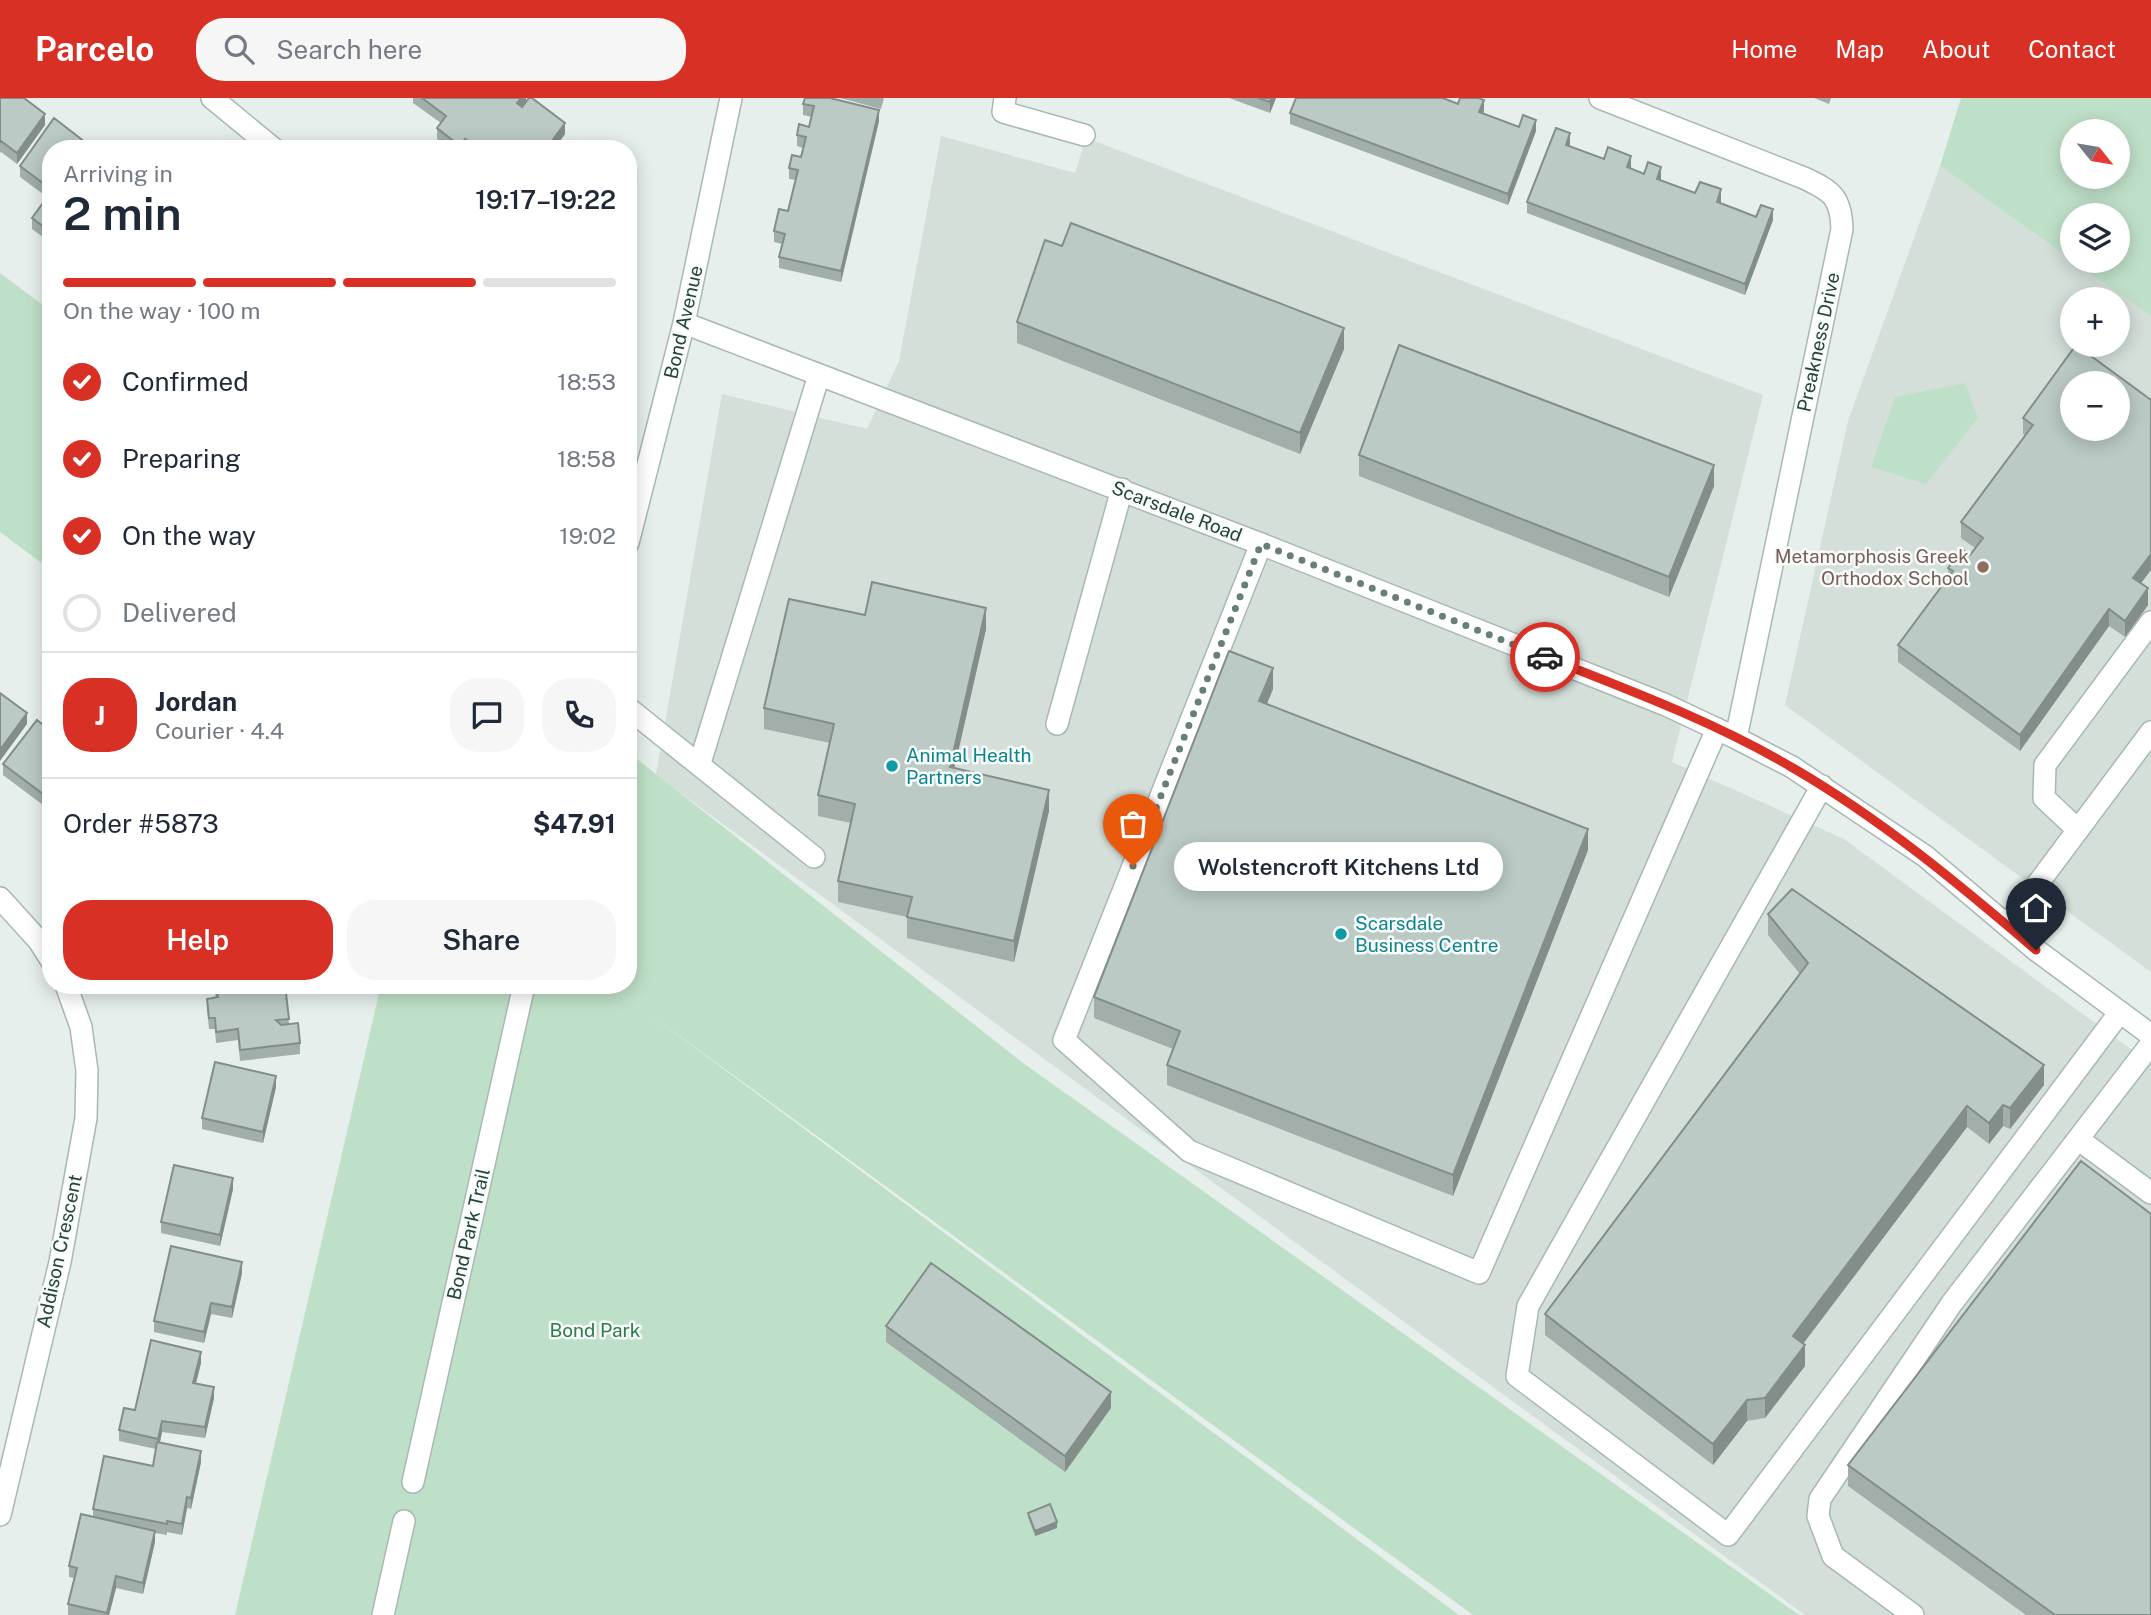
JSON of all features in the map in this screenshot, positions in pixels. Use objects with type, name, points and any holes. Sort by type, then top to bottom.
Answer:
[{"type":"street","points":[[212,98],[263,140]]},
{"type":"street","name":"Bond Avenue","points":[[637,508],[684,323],[731,98]]},
{"type":"street","points":[[1005,98],[1003,112],[1084,135]]},
{"type":"street","name":"Preakness Drive","points":[[1261,544],[1064,1040],[1189,1151],[1479,1273],[1726,734],[1842,229],[1841,208],[1828,190],[1804,178],[1600,98]]},
{"type":"street","name":"Scarsdale Road","points":[[684,323],[1122,489],[1666,705],[1726,734],[1822,786],[1925,856],[2007,925],[2151,1035]]},
{"type":"street","points":[[700,763],[819,375]]},
{"type":"street","points":[[1057,724],[1122,489]]},
{"type":"street","points":[[2078,830],[2044,798],[2045,765],[2151,622]]},
{"type":"street","points":[[637,715],[814,857]]},
{"type":"street","points":[[2007,925],[2151,732]]},
{"type":"street","points":[[1822,786],[1528,1306],[1517,1376],[1728,1535],[2120,1012]]},
{"type":"street","points":[[0,898],[42,946]]},
{"type":"street","name":"Addison Crescent","points":[[0,1515],[60,1262],[86,1118],[87,1071],[81,1027],[69,994]]},
{"type":"street","name":"Bond Park Trail","points":[[413,1482],[522,994]]},
{"type":"street","points":[[1913,1615],[1833,1556],[1818,1516],[1820,1499],[1952,1303],[2151,1044]]},
{"type":"street","points":[[2078,1139],[2151,1193]]},
{"type":"street","points":[[383,1615],[404,1521]]},
{"type":"shaded area","points":[[941,136],[1075,173],[1086,138],[1763,395],[1672,762],[1844,839],[2151,1064],[2151,1615],[1805,1615],[656,775],[722,394],[867,429],[899,361]]},
{"type":"shaded area","name":"Metamorphosis Greek Orthodox School","points":[[1940,166],[2060,251],[2060,273],[2091,273],[2110,287],[2060,287],[2060,357],[2130,357],[2130,301],[2151,316],[2151,972],[1785,705],[1848,421]]},
{"type":"green space","points":[[1961,98],[2151,98],[2151,316],[2130,301],[2130,287],[2110,287],[2090,273],[2130,273],[2130,203],[2060,203],[2060,251],[1940,166]]},
{"type":"green space","points":[[0,273],[42,304],[42,563],[0,532]]},
{"type":"green space","points":[[1965,383],[1978,418],[1926,484],[1871,467],[1895,397]]},
{"type":"green space","name":"Bond Park","points":[[637,759],[1023,1063],[1799,1615],[1473,1615],[651,1015],[1459,1615],[235,1615],[379,994],[637,994]]},
{"type":"building","points":[[0,98],[24,98],[45,114],[17,153],[0,142]]},
{"type":"building","points":[[422,98],[521,98],[517,103],[522,107],[532,98],[565,123],[553,140],[452,140],[437,128],[446,116]]},
{"type":"building","points":[[805,98],[830,98],[879,110],[841,271],[779,257],[785,234],[774,231],[779,209],[788,211],[798,170],[789,168],[792,155],[801,157],[806,137],[797,135],[799,124],[809,127],[814,106],[803,104]]},
{"type":"building","points":[[1296,98],[1443,98],[1458,104],[1460,98],[1478,98],[1484,100],[1479,112],[1519,127],[1523,115],[1536,120],[1508,194],[1290,113]]},
{"type":"building","points":[[54,118],[82,140],[42,140],[42,182],[20,166]]},
{"type":"building","points":[[1556,128],[1570,133],[1566,145],[1604,159],[1608,147],[1631,156],[1627,167],[1644,174],[1648,162],[1661,167],[1657,179],[1695,193],[1700,182],[1721,189],[1717,202],[1756,217],[1761,205],[1773,209],[1745,284],[1527,202]]},
{"type":"building","points":[[42,204],[42,225],[32,218]]},
{"type":"building","points":[[1071,223],[1344,328],[1300,433],[1017,322],[1045,240],[1062,246]]},
{"type":"building","points":[[1399,345],[1714,465],[1669,577],[1359,455]]},
{"type":"building","points":[[2067,357],[2092,357],[2111,371],[2060,371],[2060,441],[2130,441],[2130,385],[2151,400],[2151,554],[2133,578],[2148,588],[2125,621],[2109,609],[2020,735],[1898,645],[1953,571],[1948,568],[1962,549],[1970,555],[1983,538],[1961,522],[2033,425],[2023,418]]},
{"type":"building","name":"Animal Health Partners","points":[[872,582],[986,608],[950,767],[1049,790],[1014,941],[907,917],[912,897],[838,881],[855,804],[818,795],[834,724],[764,708],[789,599],[865,615]]},
{"type":"building","name":"Scarsdale Business Centre","points":[[1229,651],[1273,668],[1259,701],[1588,829],[1453,1175],[1167,1065],[1180,1031],[1094,997]]},
{"type":"building","points":[[0,693],[27,713],[0,750]]},
{"type":"building","points":[[37,720],[42,724],[42,793],[3,764]]},
{"type":"building","points":[[1792,889],[2044,1065],[2010,1108],[2003,1105],[1989,1123],[1967,1106],[1793,1336],[1805,1345],[1765,1398],[1747,1400],[1713,1444],[1545,1314],[1808,963],[1768,914]]},
{"type":"building","points":[[217,994],[286,994],[289,1019],[276,1020],[281,1025],[298,1023],[300,1043],[240,1050],[238,1029],[216,1032],[215,1018],[209,1018],[207,999],[218,997]]},
{"type":"building","points":[[215,1062],[276,1076],[263,1132],[202,1118]]},
{"type":"building","points":[[2081,1161],[2151,1214],[2151,1615],[2055,1615],[1848,1465]]},
{"type":"building","points":[[174,1165],[233,1178],[220,1235],[161,1222]]},
{"type":"building","points":[[171,1246],[242,1262],[232,1307],[211,1303],[204,1332],[154,1321]]},
{"type":"building","points":[[931,1263],[1111,1392],[1065,1456],[886,1326]]},
{"type":"building","points":[[151,1340],[201,1352],[193,1383],[214,1387],[205,1427],[162,1421],[158,1439],[119,1430],[124,1408],[135,1410]]},
{"type":"building","points":[[157,1442],[201,1451],[191,1498],[187,1497],[182,1524],[167,1521],[167,1524],[93,1509],[104,1456],[153,1466]]},
{"type":"building","points":[[1050,1504],[1057,1522],[1035,1531],[1028,1513]]},
{"type":"building","points":[[81,1514],[155,1531],[143,1583],[116,1576],[107,1613],[68,1604],[77,1568],[69,1566]]},
{"type":"way so far","points":[[1133,866],[1261,544],[1545,657]]},
{"type":"place","name":"Metamorphosis Greek Orthodox School","points":[[1983,567]]},
{"type":"place","name":"Animal Health Partners","points":[[892,766]]},
{"type":"place","name":"Wolstencroft Kitchens Ltd","points":[[1133,866]]},
{"type":"place","name":"Scarsdale Business Centre","points":[[1341,934]]},
{"type":"route","points":[[1545,657],[1666,705],[1792,767],[1925,856],[2036,950]]}]
